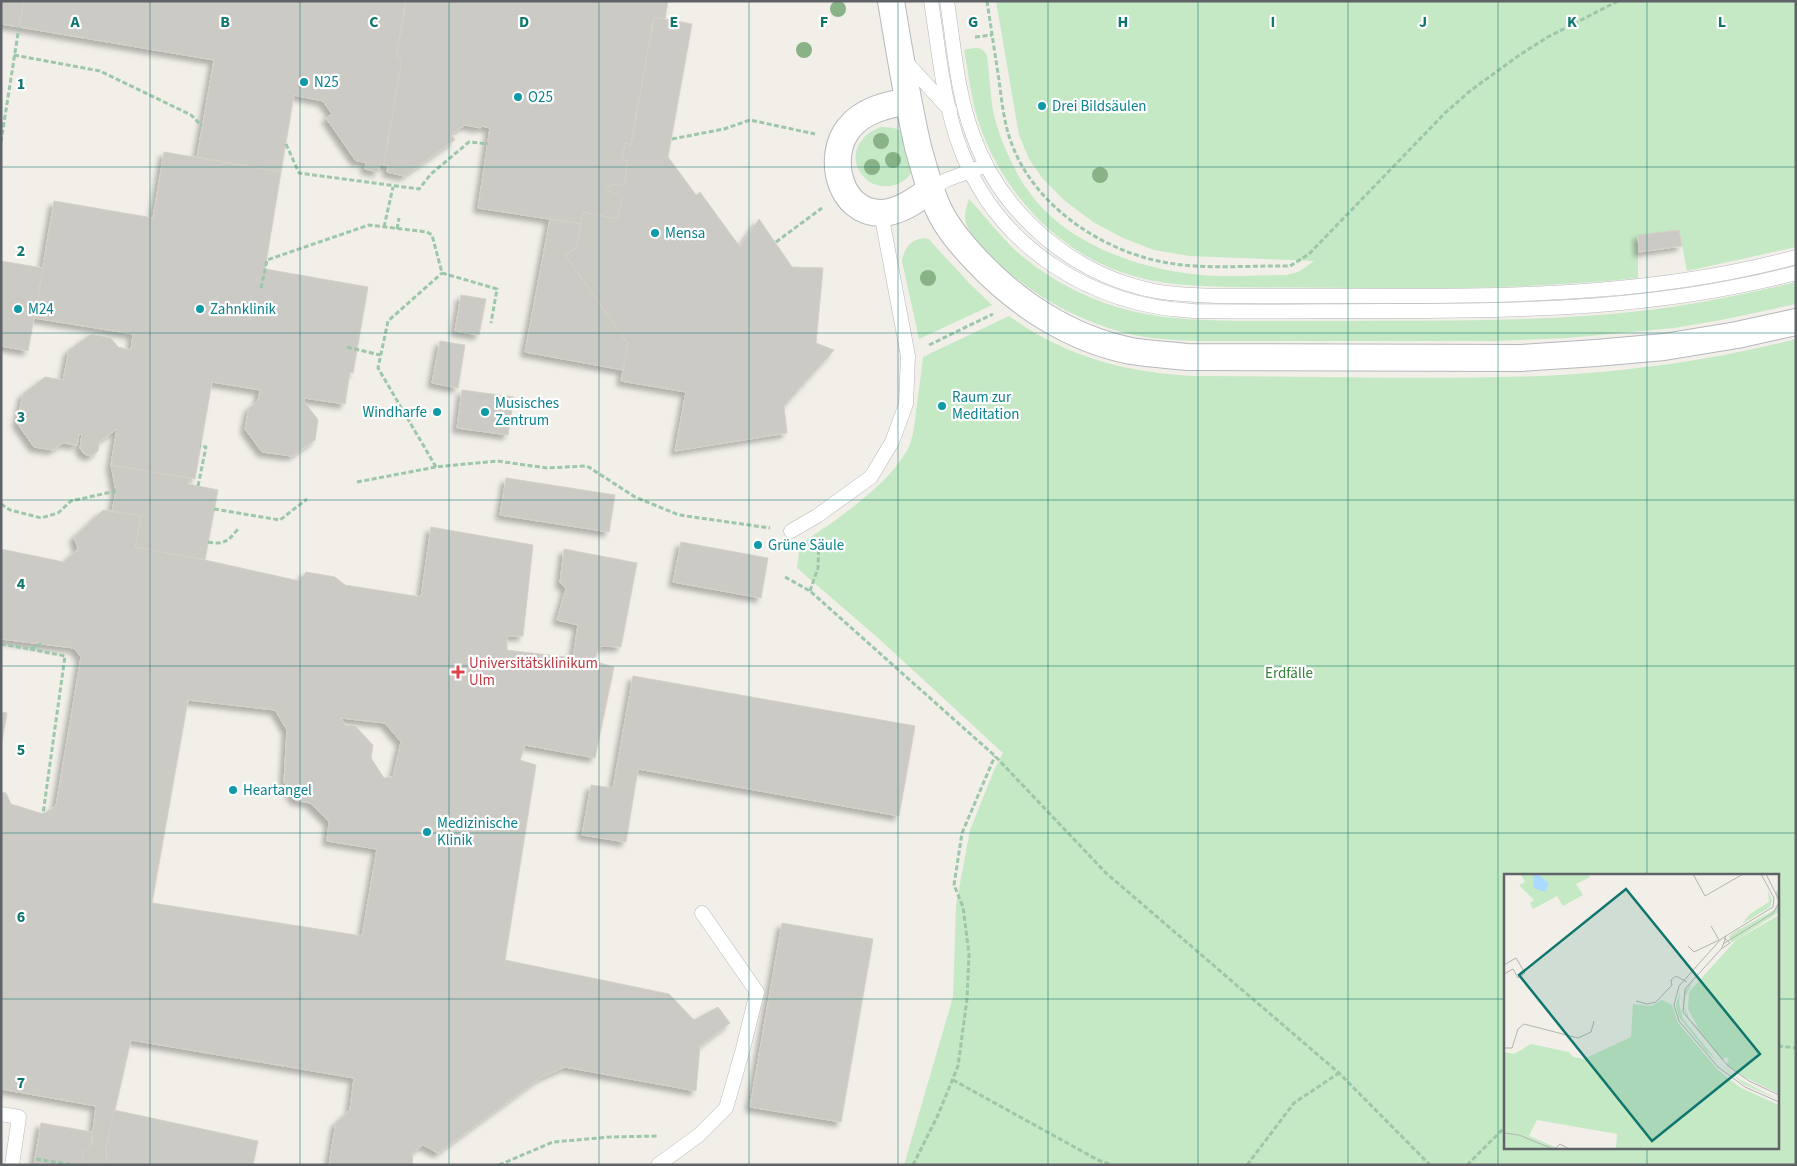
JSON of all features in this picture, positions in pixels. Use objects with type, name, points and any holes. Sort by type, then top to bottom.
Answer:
[{"type":"street","points":[[891,1],[908,101],[930,190],[938,210],[949,228],[967,251],[1019,301],[1077,333],[1102,343],[1139,352],[1187,357],[1521,358],[1664,347],[1737,335],[1796,322]]},
{"type":"street","points":[[908,101],[876,109],[857,120],[849,128],[842,138],[838,155],[838,172],[844,190],[856,204],[863,209],[881,213],[894,211],[905,206],[930,190]]},
{"type":"lane","points":[[931,1],[949,109],[961,149],[986,198],[1002,220],[1023,241],[1051,264],[1070,276],[1107,294],[1134,303],[1162,309],[1213,312],[1472,311],[1585,307],[1682,297],[1739,287],[1796,273]]},
{"type":"lane","points":[[947,1],[963,98],[972,134],[998,186],[1036,230],[1061,250],[1097,271],[1118,280],[1155,291],[1176,294],[1228,296],[1471,296],[1593,291],[1689,279],[1796,257]]},
{"type":"lane","points":[[900,55],[972,134]]},
{"type":"lane","points":[[908,101],[936,94]]},
{"type":"lane","points":[[930,190],[946,180],[986,165]]},
{"type":"lane","points":[[791,531],[817,516],[871,477],[892,442],[906,404],[908,356],[881,213]]},
{"type":"lane","points":[[658,1165],[698,1135],[726,1108],[757,992],[702,913]]},
{"type":"lane","points":[[1,1114],[19,1117],[12,1160]]},
{"type":"path","points":[[987,1],[1007,130],[1025,170],[1042,194],[1061,212],[1085,230],[1112,244],[1139,255],[1168,263],[1204,266],[1290,266],[1309,254],[1445,113],[1470,91],[1548,37],[1618,1]]},
{"type":"path","points":[[1,142],[20,27]]},
{"type":"path","points":[[14,55],[100,71],[191,114],[202,126]]},
{"type":"path","points":[[672,139],[724,129],[750,120],[822,136]]},
{"type":"path","points":[[286,144],[299,173],[419,190],[431,174],[469,142],[488,144]]},
{"type":"path","points":[[384,227],[393,187]]},
{"type":"path","points":[[776,242],[844,190]]},
{"type":"path","points":[[397,228],[399,218]]},
{"type":"path","points":[[261,288],[267,260],[369,225],[427,232],[432,235],[442,273]]},
{"type":"path","points":[[442,273],[497,289],[491,323]]},
{"type":"path","points":[[436,467],[378,368],[388,322],[442,273]]},
{"type":"path","points":[[908,356],[1019,301]]},
{"type":"path","points":[[348,347],[380,355]]},
{"type":"path","points":[[198,486],[206,447],[200,446]]},
{"type":"path","points":[[357,482],[436,467],[497,461],[547,468],[587,466],[634,497],[678,515],[791,531]]},
{"type":"path","points":[[1,504],[10,510],[41,518],[58,513],[71,501],[116,491]]},
{"type":"path","points":[[214,509],[280,520],[306,500]]},
{"type":"path","points":[[810,591],[818,568],[820,547],[817,516]]},
{"type":"path","points":[[208,542],[219,544],[230,540],[238,528]]},
{"type":"path","points":[[785,577],[810,591],[995,756],[1106,873],[1339,1073],[1430,1165]]},
{"type":"path","points":[[1,644],[65,656],[43,814]]},
{"type":"path","points":[[30,649],[41,644]]},
{"type":"path","points":[[913,1165],[938,1115],[958,1066],[968,999],[968,954],[963,907],[954,885],[962,833],[995,756]]},
{"type":"path","points":[[1780,1046],[1796,1048]]},
{"type":"path","points":[[1247,1165],[1294,1103],[1339,1073]]},
{"type":"path","points":[[953,1080],[1098,1160],[1112,1165]]},
{"type":"path","points":[[1467,1165],[1504,1128]]},
{"type":"path","points":[[500,1165],[553,1142],[610,1137],[698,1135]]},
{"type":"path","points":[[12,1160],[73,1165]]},
{"type":"green space","points":[[996,1],[1796,1],[1796,247],[1687,271],[1679,230],[1638,235],[1638,278],[1536,285],[1434,288],[1229,287],[1165,283],[1139,278],[1100,263],[1075,249],[1052,232],[1012,188],[997,164],[984,137],[973,102],[964,50],[980,49],[987,56],[995,119],[1007,153],[1022,182],[1042,207],[1059,223],[1079,237],[1123,258],[1146,265],[1192,274],[1228,276],[1287,275],[1300,271],[1314,261],[1190,256],[1154,250],[1123,238],[1093,222],[1064,200],[1043,179],[1029,159],[1019,135]]},
{"type":"green space","points":[[881,127],[900,130],[906,136],[914,158],[914,165],[907,178],[893,185],[886,186],[871,183],[859,170],[856,163],[857,148],[861,141]]},
{"type":"green space","points":[[969,199],[1016,251],[1056,280],[1090,298],[1119,308],[1153,315],[1239,321],[1502,320],[1587,316],[1687,305],[1796,282],[1796,304],[1674,328],[1567,338],[1493,341],[1198,341],[1150,338],[1122,332],[1084,319],[1048,300],[1014,277],[984,249],[969,230],[965,217]]},
{"type":"green space","points":[[923,238],[929,239],[992,305],[919,339],[902,261],[908,246]]},
{"type":"green space","name":"Erdfälle","points":[[1009,316],[1052,342],[1097,360],[1144,371],[1194,376],[1455,378],[1542,376],[1670,364],[1796,339],[1796,1165],[904,1165],[953,997],[956,905],[970,830],[1003,753],[877,637],[797,568],[800,544],[862,500],[891,472],[910,444],[923,357]]},
{"type":"building","points":[[1,1],[24,1],[19,27],[1,24]]},
{"type":"building","name":"N25","points":[[24,1],[406,1],[396,58],[402,59],[384,165],[380,164],[378,172],[365,169],[366,162],[356,161],[326,118],[332,114],[323,101],[294,95],[281,172],[197,157],[214,60],[19,27]]},
{"type":"building","name":"O25","points":[[406,1],[668,1],[665,19],[654,17],[631,145],[625,143],[622,160],[628,161],[624,186],[612,184],[606,189],[622,197],[618,219],[583,212],[581,224],[478,208],[490,128],[482,126],[481,128],[465,125],[451,134],[455,140],[404,176],[387,172],[388,166],[384,165],[402,59],[396,58]]},
{"type":"building","name":"Mensa","points":[[654,17],[692,24],[668,157],[696,195],[700,192],[740,247],[759,219],[792,267],[823,268],[816,343],[834,350],[784,406],[787,433],[675,451],[686,392],[621,381],[628,344],[565,255],[577,247],[583,212],[618,219],[622,197],[606,189],[612,184],[624,186],[628,161],[622,160],[625,143],[631,145]]},
{"type":"building","name":"Zahnklinik","points":[[164,152],[281,172],[265,269],[368,287],[353,373],[350,372],[345,404],[304,398],[304,401],[318,420],[315,440],[292,456],[262,452],[245,429],[249,408],[258,401],[260,390],[212,382],[195,479],[111,465],[117,429],[99,442],[98,451],[91,456],[84,454],[80,448],[82,434],[79,434],[77,445],[63,443],[53,450],[34,447],[17,423],[23,394],[45,377],[63,380],[69,350],[91,334],[111,338],[118,347],[131,350],[133,334],[34,318],[54,201],[153,218]]},
{"type":"building","points":[[550,219],[581,224],[577,247],[565,255],[628,344],[623,370],[525,352]]},
{"type":"building","points":[[1679,230],[1682,246],[1639,252],[1638,235]]},
{"type":"building","name":"M24","points":[[1,261],[43,268],[28,351],[1,346]]},
{"type":"building","points":[[461,295],[486,299],[479,335],[455,331]]},
{"type":"building","name":"Musisches Zentrum","points":[[440,341],[465,345],[458,388],[432,383]]},
{"type":"building","name":"Musisches Zentrum","points":[[462,390],[514,397],[508,435],[457,428]]},
{"type":"building","points":[[111,465],[189,478],[188,484],[218,490],[205,560],[135,547],[141,516],[112,511],[116,491]]},
{"type":"building","points":[[506,478],[615,495],[609,532],[500,515]]},
{"type":"building","name":"Medizinische Klinik","points":[[103,510],[141,516],[135,547],[299,581],[306,572],[335,577],[345,585],[421,597],[431,527],[533,545],[523,636],[507,636],[507,650],[573,658],[578,625],[557,620],[566,588],[560,583],[564,549],[637,563],[621,647],[601,646],[593,661],[614,667],[595,758],[525,745],[520,760],[536,765],[505,960],[669,994],[694,1020],[718,1007],[730,1023],[700,1046],[696,1091],[565,1067],[540,1078],[438,1153],[423,1145],[412,1153],[413,1165],[329,1165],[336,1123],[350,1110],[354,1078],[131,1040],[106,1149],[107,1165],[80,1165],[83,1151],[91,1147],[96,1106],[1,1089],[1,792],[6,793],[11,804],[43,814],[56,806],[81,657],[74,648],[1,639],[1,549],[64,562],[78,549],[74,537]],"holes":[[[188,700],[275,710],[287,730],[284,782],[295,800],[310,803],[329,822],[327,841],[377,849],[362,936],[152,903]],[[341,718],[385,723],[401,742],[393,777],[384,778],[371,758],[373,745],[355,726],[345,725]]]},
{"type":"building","points":[[681,542],[768,558],[761,598],[673,582]]},
{"type":"building","points":[[633,676],[915,726],[899,816],[638,769],[626,842],[582,835],[591,785],[613,788]]},
{"type":"building","points":[[1,712],[7,713],[1,746]]},
{"type":"building","points":[[782,923],[873,939],[841,1122],[750,1107]]},
{"type":"building","points":[[114,1110],[258,1141],[253,1165],[107,1165],[106,1149]]},
{"type":"building","points":[[41,1123],[92,1132],[91,1147],[83,1151],[82,1165],[34,1165]]},
{"type":"place","name":"N25","points":[[304,82]]},
{"type":"place","name":"O25","points":[[518,97]]},
{"type":"place","name":"Drei Bildsäulen","points":[[1042,106]]},
{"type":"place","name":"Mensa","points":[[655,233]]},
{"type":"place","name":"M24","points":[[18,309]]},
{"type":"place","name":"Zahnklinik","points":[[200,309]]},
{"type":"place","name":"Raum zur Meditation","points":[[942,406]]},
{"type":"place","name":"Windharfe","points":[[437,412]]},
{"type":"place","name":"Musisches Zentrum","points":[[485,412]]},
{"type":"place","name":"Grüne Säule","points":[[758,545]]},
{"type":"place","name":"Universitätsklinikum Ulm","points":[[458,672]]},
{"type":"place","name":"Heartangel","points":[[233,790]]},
{"type":"place","name":"Medizinische Klinik","points":[[427,832]]}]
